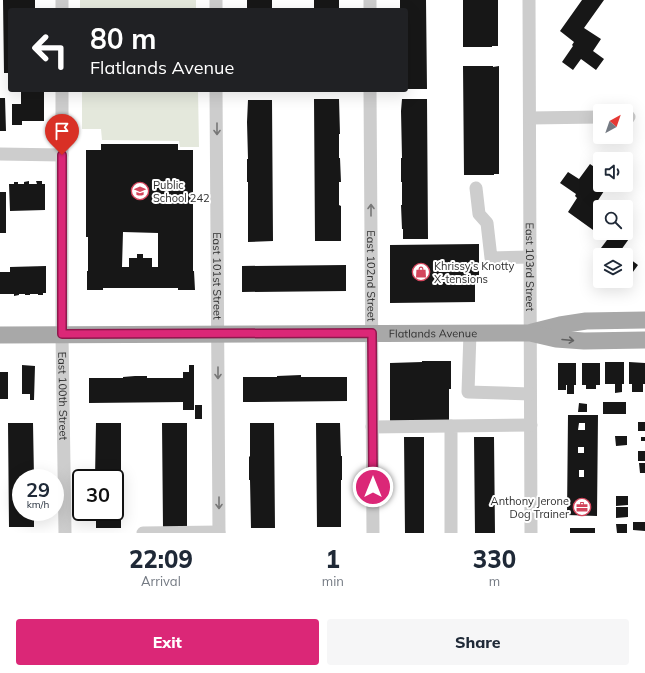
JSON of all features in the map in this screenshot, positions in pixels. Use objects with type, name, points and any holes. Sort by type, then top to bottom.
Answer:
[{"type":"main road","name":"Flatlands Avenue","points":[[530,333],[560,325],[586,321],[645,320]]},
{"type":"main road","name":"Flatlands Avenue","points":[[0,335],[530,333],[556,339],[584,341],[645,340]]},
{"type":"street","name":"East 103rd Street","points":[[529,0],[531,533]]},
{"type":"street","name":"East 100th Street","points":[[62,92],[62,334],[65,533]]},
{"type":"street","name":"East 101st Street","points":[[216,92],[219,532]]},
{"type":"street","name":"East 102nd Street","points":[[370,92],[373,533]]},
{"type":"street","points":[[530,118],[593,117]]},
{"type":"street","points":[[0,154],[62,155]]},
{"type":"street","points":[[476,188],[479,214],[487,223],[491,258],[530,257]]},
{"type":"street","points":[[470,333],[468,392],[530,394]]},
{"type":"street","points":[[372,426],[531,425]]},
{"type":"street","points":[[451,426],[451,533]]},
{"type":"street","points":[[143,533],[219,532]]},
{"type":"shaded area","points":[[80,0],[196,0],[196,8],[80,8]]},
{"type":"shaded area","points":[[82,92],[198,92],[199,147],[180,147],[179,141],[102,140],[101,129],[82,129]]},
{"type":"building","points":[[3,0],[35,0],[35,8],[8,8],[8,73],[4,73]]},
{"type":"building","points":[[247,0],[272,0],[272,8],[247,8]]},
{"type":"building","points":[[314,0],[339,0],[339,8],[314,8]]},
{"type":"building","points":[[400,0],[426,0],[427,89],[408,89],[408,8],[400,8]]},
{"type":"building","points":[[463,0],[498,0],[498,46],[463,47]]},
{"type":"building","points":[[582,0],[604,0],[584,28],[601,39],[593,51],[604,59],[596,70],[581,59],[573,70],[562,62],[573,46],[572,45],[574,42],[560,31]]},
{"type":"building","points":[[463,66],[499,66],[499,174],[464,175]]},
{"type":"building","points":[[21,92],[44,92],[44,121],[22,121],[22,125],[12,125],[12,104],[21,104]]},
{"type":"building","points":[[0,98],[5,98],[6,131],[0,131]]},
{"type":"building","points":[[314,99],[339,99],[339,158],[341,182],[339,182],[339,205],[341,206],[341,241],[315,241]]},
{"type":"building","points":[[402,99],[427,99],[428,239],[403,239],[401,205]]},
{"type":"building","points":[[248,100],[272,100],[273,241],[248,242]]},
{"type":"building","name":"Public School 242","points":[[101,144],[178,144],[178,150],[193,150],[193,271],[195,290],[178,290],[178,288],[103,288],[103,290],[87,290],[88,237],[86,237],[86,150],[101,150]],"holes":[[[123,232],[158,233],[158,267],[152,267],[152,258],[143,258],[143,254],[137,254],[137,258],[129,258],[129,267],[122,267]]]},
{"type":"building","points":[[590,164],[593,166],[593,192],[603,192],[598,200],[593,200],[593,230],[568,212],[577,198],[575,196],[576,194],[560,183],[568,172],[579,179]]},
{"type":"building","points":[[29,181],[29,184],[37,184],[36,181],[42,181],[42,184],[45,184],[45,210],[10,211],[9,184],[18,182],[18,184],[24,184],[24,182]]},
{"type":"building","points":[[0,192],[6,192],[6,233],[0,233]]},
{"type":"building","points":[[607,240],[628,240],[622,248],[601,248]]},
{"type":"building","points":[[479,244],[479,278],[475,278],[475,302],[390,303],[390,245]]},
{"type":"building","points":[[633,261],[638,265],[633,272]]},
{"type":"building","points":[[346,265],[346,291],[242,292],[242,266]]},
{"type":"building","points":[[46,266],[46,293],[43,293],[43,295],[19,294],[14,296],[14,294],[0,294],[0,272],[10,272],[10,267]]},
{"type":"building","points":[[451,361],[449,421],[390,422],[390,363]]},
{"type":"building","points":[[605,362],[624,362],[624,384],[622,384],[622,392],[615,393],[615,384],[605,384]]},
{"type":"building","points":[[629,362],[645,363],[645,384],[643,384],[643,392],[632,392],[632,384],[629,384]]},
{"type":"building","points":[[558,363],[576,363],[576,385],[574,385],[574,394],[567,394],[567,385],[566,390],[558,390]]},
{"type":"building","points":[[582,363],[600,363],[600,385],[596,385],[596,389],[586,389],[586,385],[582,385]]},
{"type":"building","points":[[22,365],[35,366],[34,400],[30,400],[30,394],[22,394]]},
{"type":"building","points":[[189,365],[194,365],[194,410],[183,410],[183,402],[89,403],[89,378],[147,376],[147,378],[183,378],[183,372],[189,372]]},
{"type":"building","points":[[0,372],[8,372],[8,399],[0,399]]},
{"type":"building","points":[[301,375],[301,377],[347,377],[347,401],[243,402],[243,377]]},
{"type":"building","points":[[603,402],[626,402],[626,414],[603,414]]},
{"type":"building","points":[[579,403],[587,404],[587,412],[578,412]]},
{"type":"building","points":[[195,405],[202,405],[202,419],[195,419]]},
{"type":"building","points":[[568,415],[598,415],[597,516],[567,515]],"holes":[[[579,423],[585,423],[585,430],[578,430]],[[578,447],[584,447],[584,453],[578,453]],[[579,470],[584,470],[584,477],[579,477]]]},
{"type":"building","points":[[638,422],[645,422],[645,431],[638,431]]},
{"type":"building","points":[[8,423],[33,423],[34,469],[12,469],[12,521],[34,521],[34,527],[9,527]]},
{"type":"building","points":[[96,423],[121,423],[121,469],[95,469]]},
{"type":"building","points":[[162,423],[187,423],[187,528],[163,528]]},
{"type":"building","points":[[250,423],[274,423],[275,528],[251,528],[249,480]]},
{"type":"building","points":[[316,423],[340,423],[342,456],[341,527],[317,527]]},
{"type":"building","points":[[615,436],[627,436],[627,445],[616,446]]},
{"type":"building","points":[[404,437],[424,437],[424,533],[405,533]]},
{"type":"building","points":[[474,437],[494,437],[495,533],[475,533]]},
{"type":"building","points":[[641,437],[645,437],[645,441],[641,441]]},
{"type":"building","points":[[638,451],[645,451],[645,461],[638,461]]},
{"type":"building","points":[[639,463],[645,463],[645,473],[640,473]]},
{"type":"building","points":[[616,496],[628,496],[628,505],[616,506]]},
{"type":"building","points":[[616,507],[628,507],[628,517],[616,518]]},
{"type":"building","points":[[96,521],[121,521],[121,528],[96,528]]},
{"type":"building","points":[[633,522],[645,522],[645,531],[633,530]]},
{"type":"building","points":[[616,524],[627,524],[627,533],[617,533]]},
{"type":"building","points":[[570,528],[595,528],[595,533],[570,533]]},
{"type":"place","name":"Public School 242","points":[[140,191]]},
{"type":"place","name":"Khrissy’s Knotty X-tensions","points":[[421,272]]},
{"type":"place","name":"Anthony Jerone Dog Trainer","points":[[582,507]]},
{"type":"route","points":[[62,155],[62,334],[372,333],[373,487]]}]
